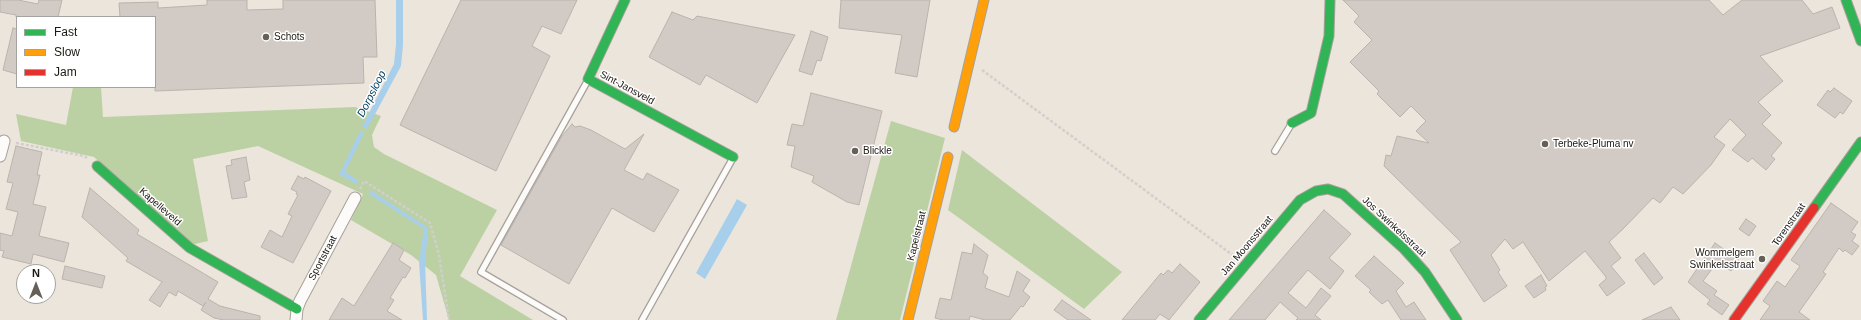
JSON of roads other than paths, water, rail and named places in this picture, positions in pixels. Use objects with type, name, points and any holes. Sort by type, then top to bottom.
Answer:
[{"type":"street","name":"Sint-Jansveld","points":[[625,0],[588,79],[733,157]]},
{"type":"street","points":[[954,127],[984,0]]},
{"type":"street","points":[[1292,123],[1311,113],[1329,36],[1330,0]]},
{"type":"street","points":[[1846,0],[1861,41]]},
{"type":"street","points":[[0,156],[4,141]]},
{"type":"street","name":"Torenstraat","points":[[1734,320],[1861,142]]},
{"type":"street","name":"Kapelstraat","points":[[908,320],[948,157]]},
{"type":"street","name":"Kapelleveld","points":[[97,166],[190,248],[296,315]]},
{"type":"street","name":"Jos Swinkelsstraat","points":[[1316,191],[1328,189],[1343,194],[1404,249],[1425,272],[1457,320]]},
{"type":"street","name":"Jan Moonsstraat","points":[[1199,320],[1300,200],[1316,191]]},
{"type":"street","name":"Sportstraat","points":[[296,315],[355,198]]},
{"type":"lane","points":[[563,320],[481,272],[588,79]]},
{"type":"lane","points":[[1275,152],[1292,123]]},
{"type":"lane","points":[[642,320],[733,157]]},
{"type":"water","points":[[396,0],[403,0],[403,45],[401,66],[367,129],[362,127],[394,64],[396,44]]},
{"type":"water","points":[[360,131],[364,133],[345,172],[359,181],[357,184],[340,175],[340,173]]},
{"type":"water","points":[[370,190],[427,227],[428,233],[425,260],[427,320],[423,320],[419,262],[424,229],[369,194]]},
{"type":"water","points":[[737,199],[747,205],[705,279],[696,273]]},
{"type":"place","name":"Schots","points":[[266,37]]},
{"type":"place","name":"Terbeke-Pluma nv","points":[[1545,144]]},
{"type":"place","name":"Blickle","points":[[855,151]]},
{"type":"place","name":"Wommelgem Swinkelsstraat","points":[[1762,259]]},
{"type":"water label","name":"Dorpsloop","points":[[372,94]]}]
